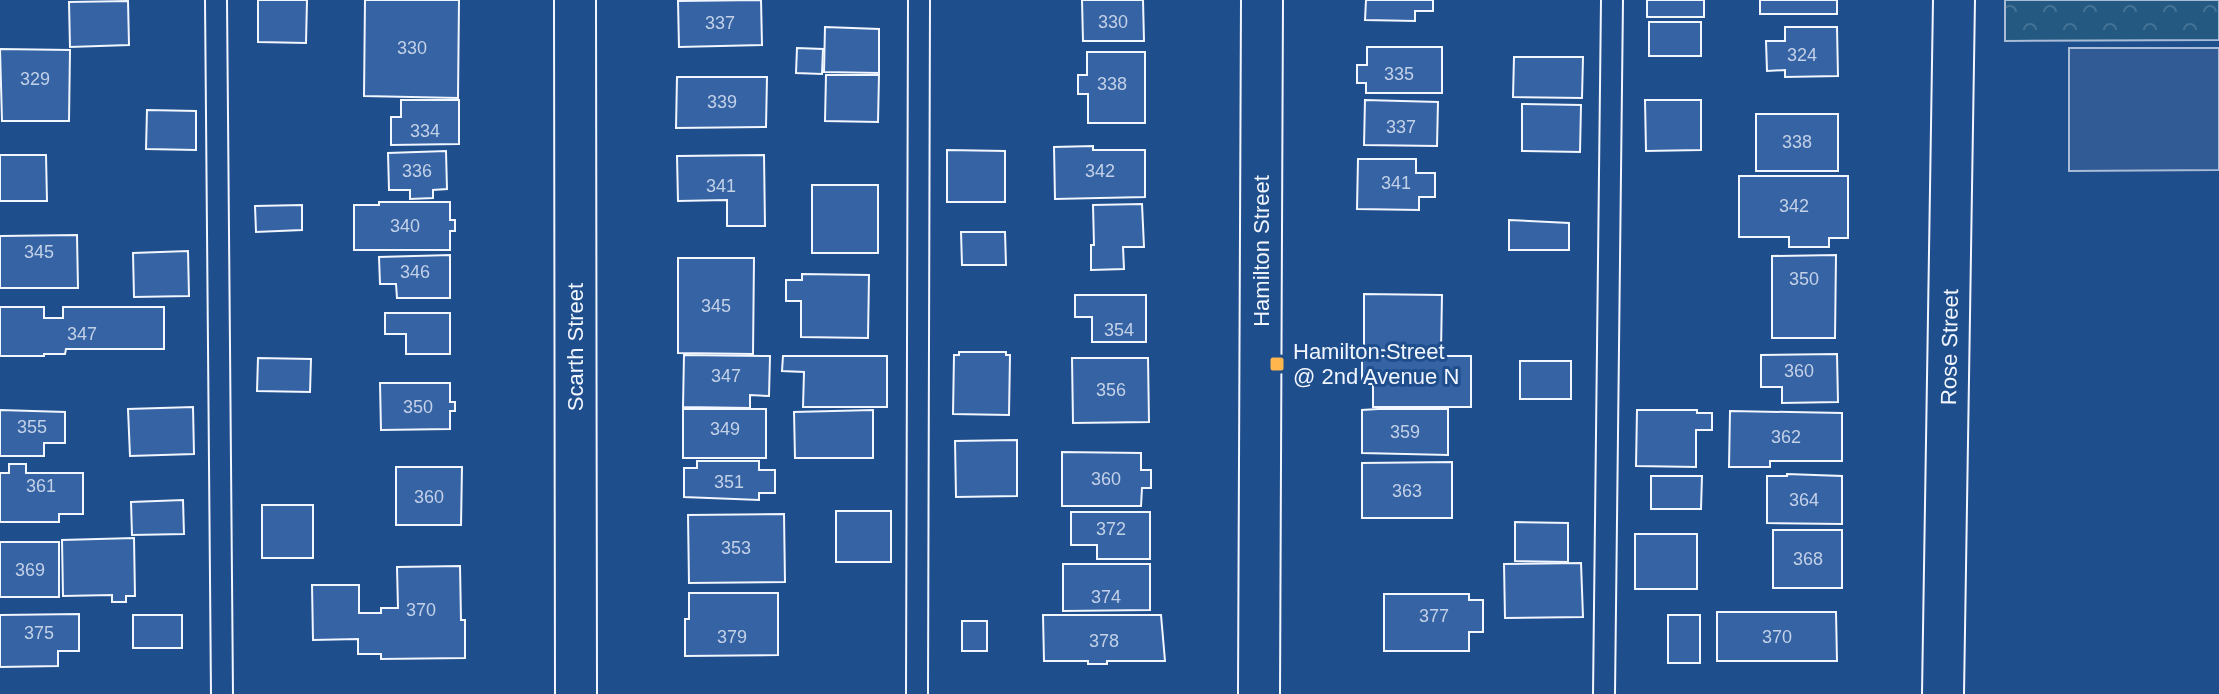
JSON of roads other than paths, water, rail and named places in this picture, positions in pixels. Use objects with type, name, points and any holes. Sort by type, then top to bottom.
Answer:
[{"type":"street","name":"Scarth Street","points":[[575,0],[576,694]]},
{"type":"street","name":"Hamilton Street","points":[[1259,694],[1262,0]]},
{"type":"street","name":"Rose Street","points":[[1943,694],[1954,0]]},
{"type":"lane","points":[[216,0],[222,694]]},
{"type":"lane","points":[[917,694],[919,0]]},
{"type":"lane","points":[[1604,694],[1612,0]]},
{"type":"place","name":"Hamilton Street @ 2nd Avenue N","points":[[1277,364]]}]
